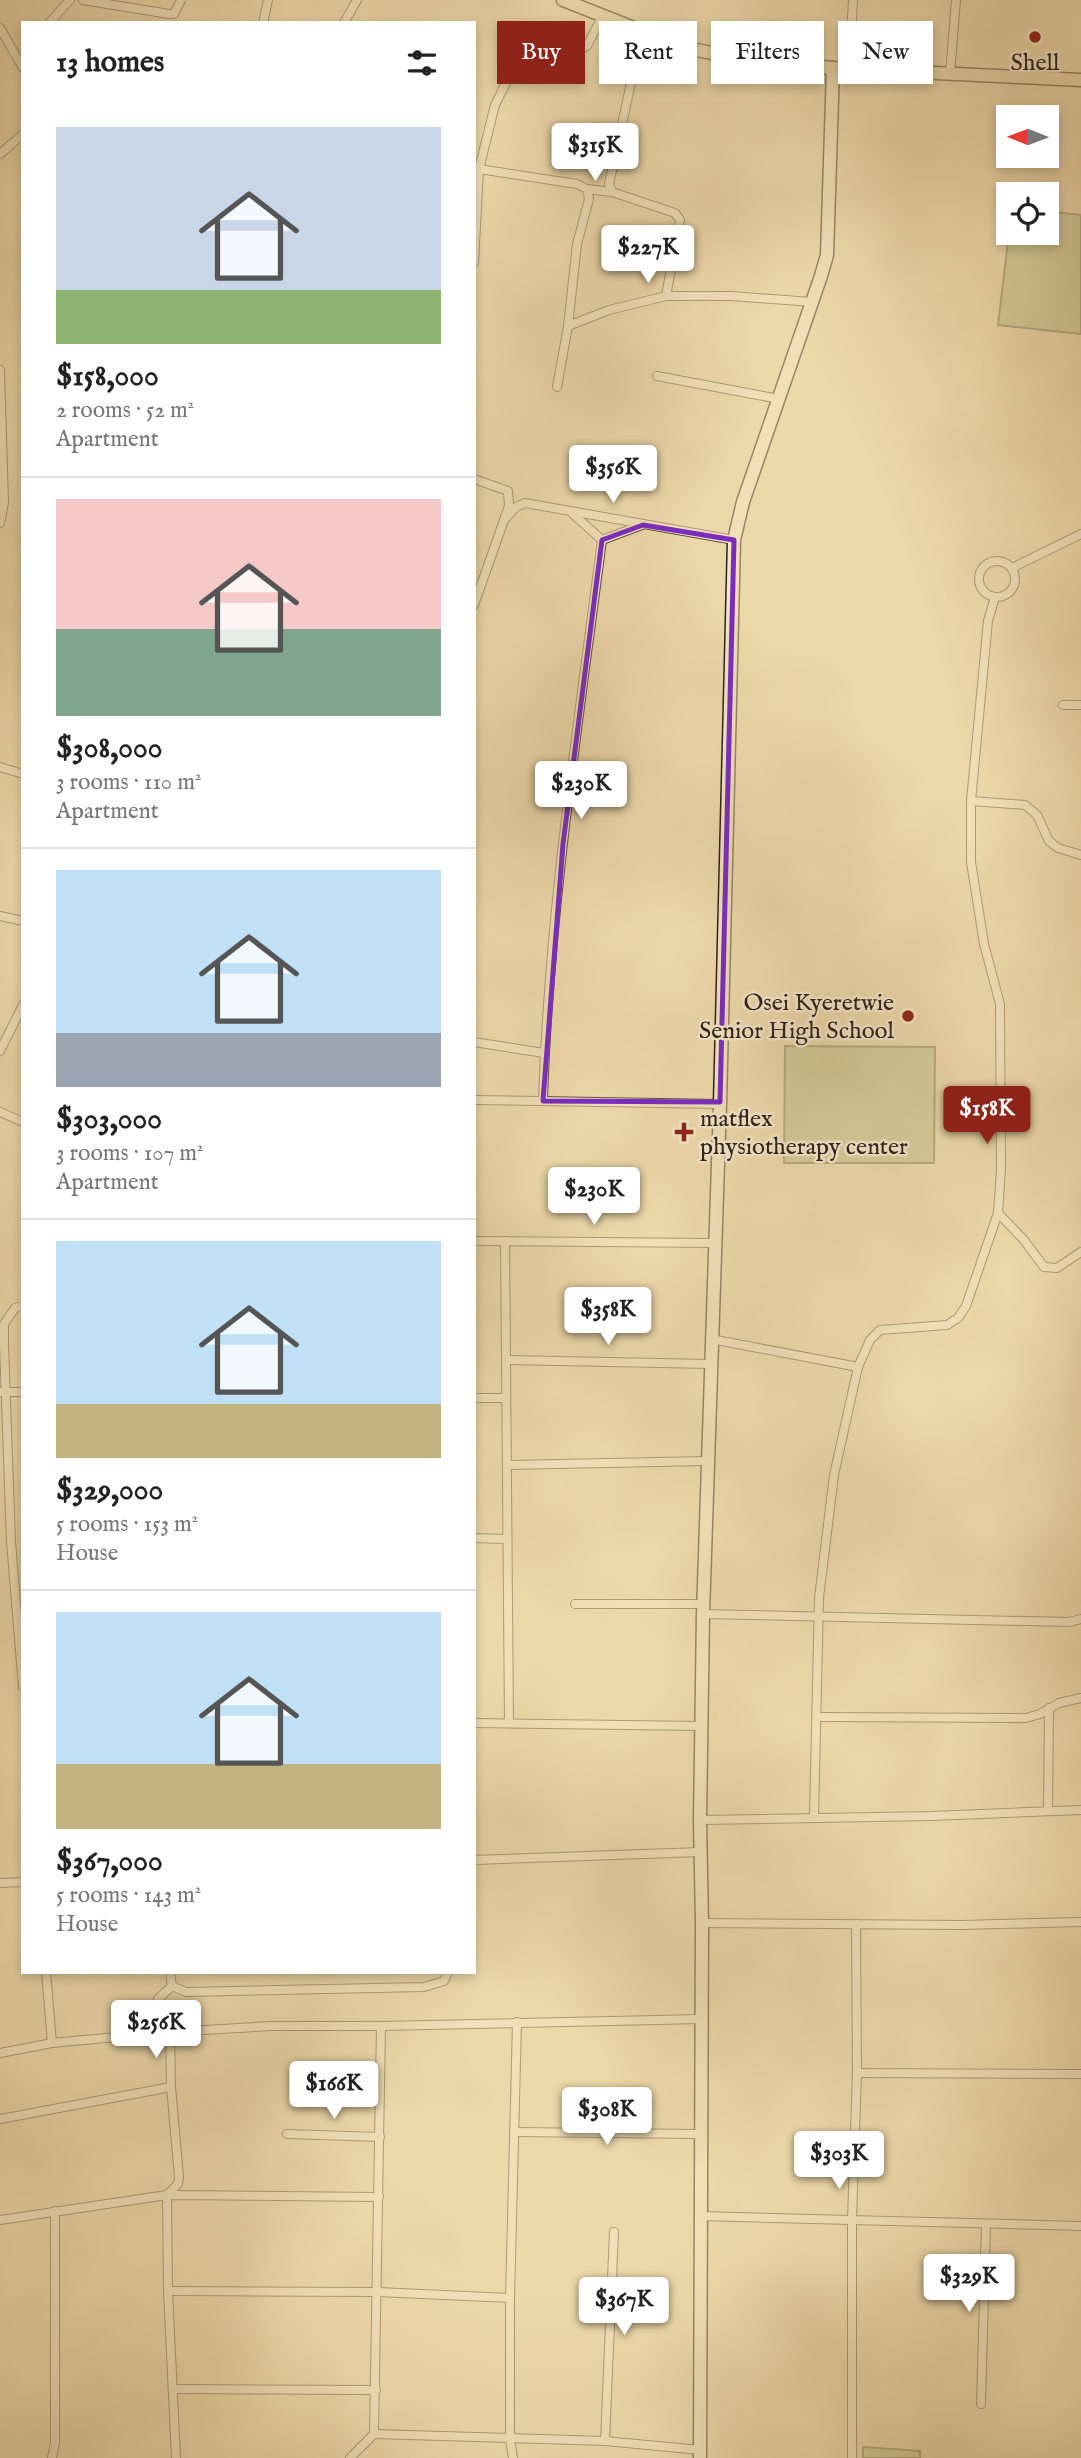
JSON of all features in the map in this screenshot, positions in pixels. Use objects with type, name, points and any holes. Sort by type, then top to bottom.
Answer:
[{"type":"main road","points":[[563,0],[613,21]]},
{"type":"main road","points":[[697,50],[746,60],[838,68]]},
{"type":"main road","points":[[933,73],[1081,80]]},
{"type":"street","points":[[51,21],[70,0]]},
{"type":"street","points":[[83,0],[169,14],[174,14],[181,0]]},
{"type":"street","points":[[263,21],[268,0]]},
{"type":"street","points":[[345,21],[357,0]]},
{"type":"street","points":[[852,21],[853,0]]},
{"type":"street","points":[[950,74],[956,0]]},
{"type":"street","points":[[476,225],[479,169],[495,104],[508,79],[541,36],[583,48],[587,46],[602,17]]},
{"type":"street","points":[[0,28],[21,61]]},
{"type":"street","points":[[374,2434],[605,2441],[700,2454],[700,1820],[703,1609],[720,1104],[734,540],[743,502],[827,255],[833,68]]},
{"type":"street","points":[[612,192],[609,184],[631,84]]},
{"type":"street","points":[[0,154],[21,136]]},
{"type":"street","points":[[479,169],[578,184],[587,189],[612,192],[675,213],[680,220],[666,296]]},
{"type":"street","points":[[557,387],[568,326],[577,244],[589,199],[587,189]]},
{"type":"street","points":[[568,326],[609,310],[666,296],[731,296],[812,302]]},
{"type":"street","points":[[0,370],[4,503],[0,523]]},
{"type":"street","points":[[657,376],[779,399]]},
{"type":"street","points":[[476,479],[508,491],[509,506],[476,600]]},
{"type":"street","points":[[506,517],[516,507],[525,503],[734,540]]},
{"type":"street","points":[[573,513],[602,540]]},
{"type":"street","points":[[602,540],[643,525]]},
{"type":"street","points":[[1012,568],[1081,534]]},
{"type":"street","points":[[542,1101],[563,844],[602,540]]},
{"type":"street","points":[[994,561],[1004,562],[1012,568],[1015,578],[1013,588],[1005,595],[995,597],[986,593],[980,585],[982,570],[994,561]]},
{"type":"street","points":[[814,1817],[819,1598],[834,1475],[858,1367],[870,1340],[880,1330],[947,1325],[958,1318],[966,1306],[998,1213],[1001,1170],[1000,1004],[977,906],[971,862],[971,801],[988,621],[995,597]]},
{"type":"street","points":[[1063,705],[1081,705]]},
{"type":"street","points":[[0,766],[21,773]]},
{"type":"street","points":[[971,801],[1025,805],[1037,815],[1049,841],[1058,848],[1081,855]]},
{"type":"street","points":[[0,916],[21,921]]},
{"type":"street","points":[[0,1051],[21,1009]]},
{"type":"street","points":[[476,1042],[544,1053]]},
{"type":"street","points":[[476,1100],[720,1104]]},
{"type":"street","points":[[0,1112],[21,1121]]},
{"type":"street","points":[[998,1213],[1024,1240],[1044,1267],[1057,1268],[1081,1252]]},
{"type":"street","points":[[476,1241],[714,1243]]},
{"type":"street","points":[[505,1241],[509,1723]]},
{"type":"street","points":[[21,1306],[15,1308],[4,1324],[2,1392],[21,1656]]},
{"type":"street","points":[[711,1339],[858,1367]]},
{"type":"street","points":[[506,1360],[710,1364]]},
{"type":"street","points":[[2,1392],[21,1392]]},
{"type":"street","points":[[476,1398],[506,1398]]},
{"type":"street","points":[[507,1465],[707,1461]]},
{"type":"street","points":[[476,1538],[506,1539]]},
{"type":"street","points":[[575,1604],[703,1609],[820,1618],[1069,1622],[1081,1619]]},
{"type":"street","points":[[817,1717],[1026,1718],[1059,1703],[1081,1698]]},
{"type":"street","points":[[1048,1811],[1049,1709]]},
{"type":"street","points":[[476,1723],[702,1726]]},
{"type":"street","points":[[700,1820],[1081,1810]]},
{"type":"street","points":[[476,1860],[701,1852]]},
{"type":"street","points":[[0,1883],[21,1882]]},
{"type":"street","points":[[702,1923],[1081,1922]]},
{"type":"street","points":[[852,2458],[852,2219],[857,2073],[856,1924]]},
{"type":"street","points":[[46,1974],[52,2043]]},
{"type":"street","points":[[170,1974],[172,1986]]},
{"type":"street","points":[[172,1986],[186,1992],[424,1987],[444,1981],[447,1974]]},
{"type":"street","points":[[157,2033],[158,1999],[172,1986]]},
{"type":"street","points":[[0,2053],[52,2043],[271,2026],[702,2019]]},
{"type":"street","points":[[513,2458],[510,2439],[510,2298],[517,2022]]},
{"type":"street","points":[[350,2458],[374,2434],[382,2026]]},
{"type":"street","points":[[170,2032],[171,2087],[179,2177],[178,2184],[167,2195],[168,2291],[176,2458]]},
{"type":"street","points":[[857,2073],[1081,2074]]},
{"type":"street","points":[[0,2119],[171,2087]]},
{"type":"street","points":[[514,2132],[701,2134]]},
{"type":"street","points":[[287,2134],[380,2137]]},
{"type":"street","points":[[0,2220],[167,2195],[379,2197]]},
{"type":"street","points":[[52,2458],[55,2443],[55,2211]]},
{"type":"street","points":[[701,2216],[1081,2226]]},
{"type":"street","points":[[981,2404],[986,2224]]},
{"type":"street","points":[[605,2441],[614,2232]]},
{"type":"street","points":[[168,2291],[378,2292],[510,2298]]},
{"type":"street","points":[[173,2389],[376,2390]]},
{"type":"highlighted area","points":[[643,525],[734,540],[720,1102],[543,1101],[563,844],[602,540]]},
{"type":"green space","points":[[1059,212],[1081,215],[1081,334],[998,325],[1008,245],[1059,245]]},
{"type":"green space","points":[[785,1046],[935,1047],[934,1163],[784,1163]]},
{"type":"green space","points":[[863,2447],[920,2451],[920,2458],[863,2458]]},
{"type":"place","name":"Shell","points":[[1035,37]]},
{"type":"place","name":"Osei Kyeretwie Senior High School","points":[[908,1016]]},
{"type":"place","name":"matflex physiotherapy center","points":[[684,1132]]}]
